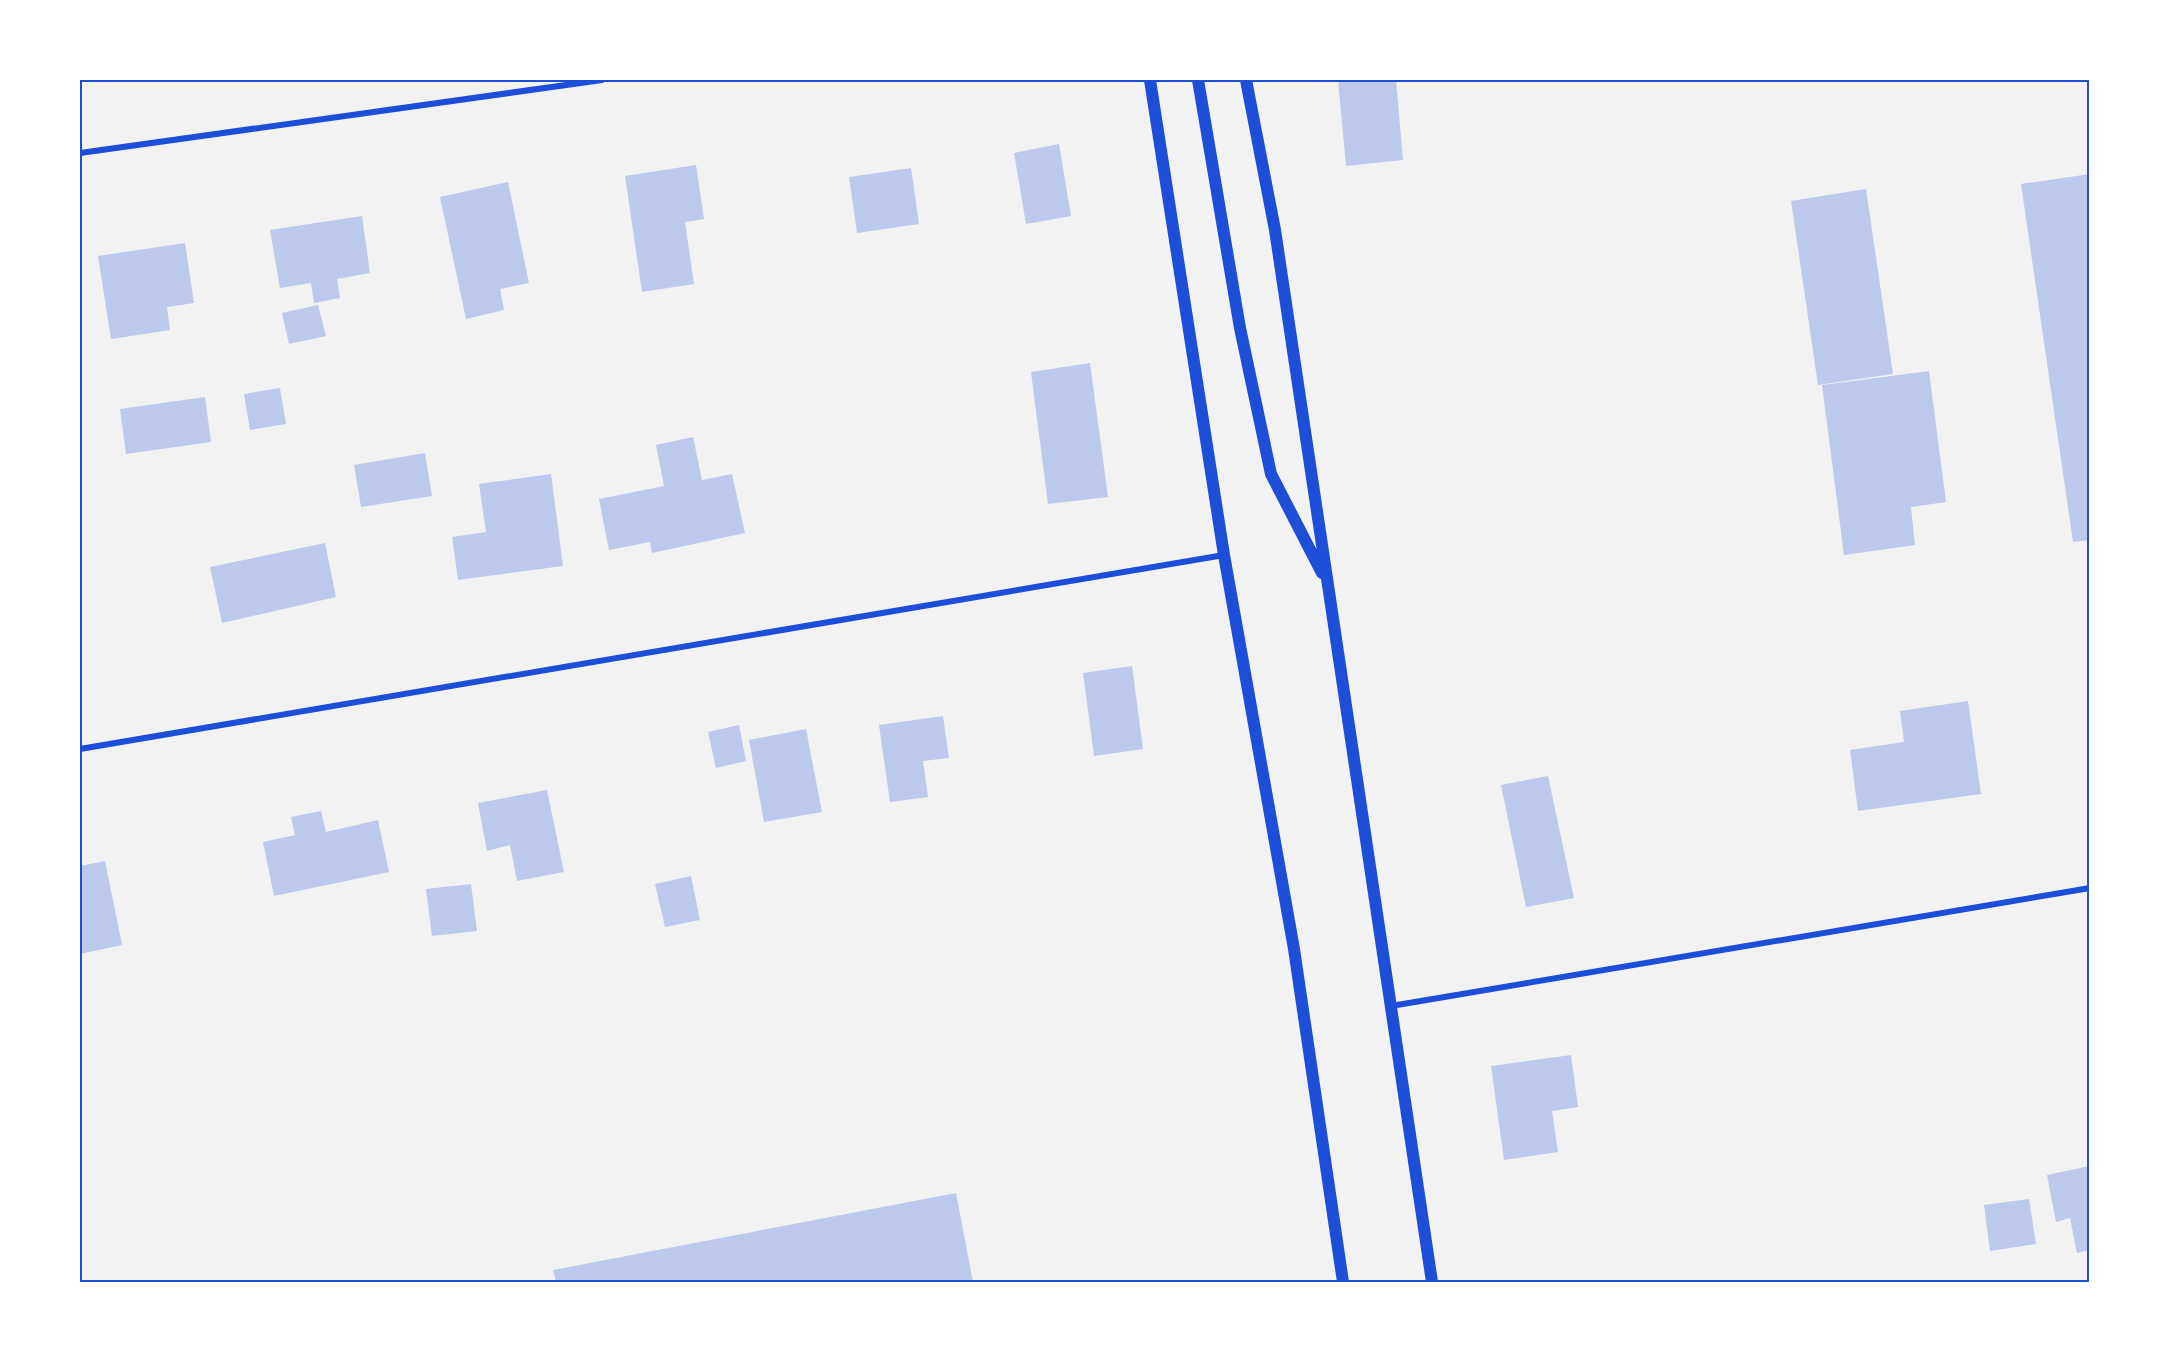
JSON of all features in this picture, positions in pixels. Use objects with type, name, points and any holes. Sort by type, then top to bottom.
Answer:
[{"type":"main road","points":[[1150,80],[1224,555],[1294,949],[1343,1282]]},
{"type":"main road","points":[[1198,80],[1240,328],[1271,474],[1326,582]]},
{"type":"main road","points":[[1246,80],[1275,230],[1432,1282]]},
{"type":"street","points":[[80,153],[602,80]]},
{"type":"street","points":[[80,749],[1224,555]]},
{"type":"street","points":[[1390,1006],[2090,888]]},
{"type":"building","points":[[1338,80],[1396,80],[1403,160],[1346,166]]},
{"type":"building","points":[[1059,144],[1071,216],[1026,224],[1014,153]]},
{"type":"building","points":[[696,165],[704,219],[685,222],[694,284],[642,292],[625,176]]},
{"type":"building","points":[[911,168],[919,224],[857,233],[849,177]]},
{"type":"building","points":[[2090,174],[2090,540],[2073,542],[2021,184]]},
{"type":"building","points":[[508,182],[529,283],[500,289],[504,310],[466,319],[440,197]]},
{"type":"building","points":[[1866,189],[1893,374],[1818,385],[1791,201]]},
{"type":"building","points":[[362,216],[370,273],[337,279],[340,298],[314,303],[311,283],[280,288],[270,230]]},
{"type":"building","points":[[185,243],[194,303],[167,307],[170,330],[111,339],[98,256]]},
{"type":"building","points":[[318,305],[326,336],[289,344],[282,313]]},
{"type":"building","points":[[1090,363],[1108,497],[1048,504],[1031,372]]},
{"type":"building","points":[[1929,371],[1946,502],[1911,507],[1915,545],[1844,555],[1822,385]]},
{"type":"building","points":[[280,388],[286,424],[250,430],[244,394]]},
{"type":"building","points":[[205,397],[211,442],[126,454],[120,409]]},
{"type":"building","points":[[693,437],[702,480],[732,474],[745,533],[652,553],[650,542],[609,550],[599,499],[664,486],[656,445]]},
{"type":"building","points":[[425,453],[432,496],[361,507],[354,465]]},
{"type":"building","points":[[551,474],[563,566],[458,580],[452,537],[486,532],[479,484]]},
{"type":"building","points":[[325,543],[336,597],[222,623],[210,567]]},
{"type":"building","points":[[1132,666],[1143,749],[1094,756],[1083,673]]},
{"type":"building","points":[[1968,701],[1981,794],[1858,811],[1850,750],[1904,742],[1900,711]]},
{"type":"building","points":[[943,716],[949,758],[923,761],[928,797],[890,802],[879,725]]},
{"type":"building","points":[[739,725],[746,761],[716,768],[708,732]]},
{"type":"building","points":[[806,729],[822,812],[764,822],[749,740]]},
{"type":"building","points":[[1548,776],[1574,898],[1526,907],[1501,785]]},
{"type":"building","points":[[547,790],[564,872],[517,881],[510,845],[487,851],[478,803]]},
{"type":"building","points":[[321,811],[326,832],[378,820],[389,872],[274,896],[263,842],[295,835],[291,817]]},
{"type":"building","points":[[105,861],[122,945],[80,954],[80,866]]},
{"type":"building","points":[[691,876],[700,920],[665,927],[655,884]]},
{"type":"building","points":[[471,884],[477,931],[432,936],[426,889]]},
{"type":"building","points":[[1571,1055],[1578,1107],[1552,1111],[1558,1152],[1504,1160],[1491,1066]]},
{"type":"building","points":[[2090,1166],[2090,1250],[2077,1253],[2070,1218],[2056,1222],[2047,1175]]},
{"type":"building","points":[[956,1193],[973,1282],[556,1282],[553,1270]]},
{"type":"building","points":[[2029,1199],[2036,1244],[1990,1251],[1984,1205]]}]
